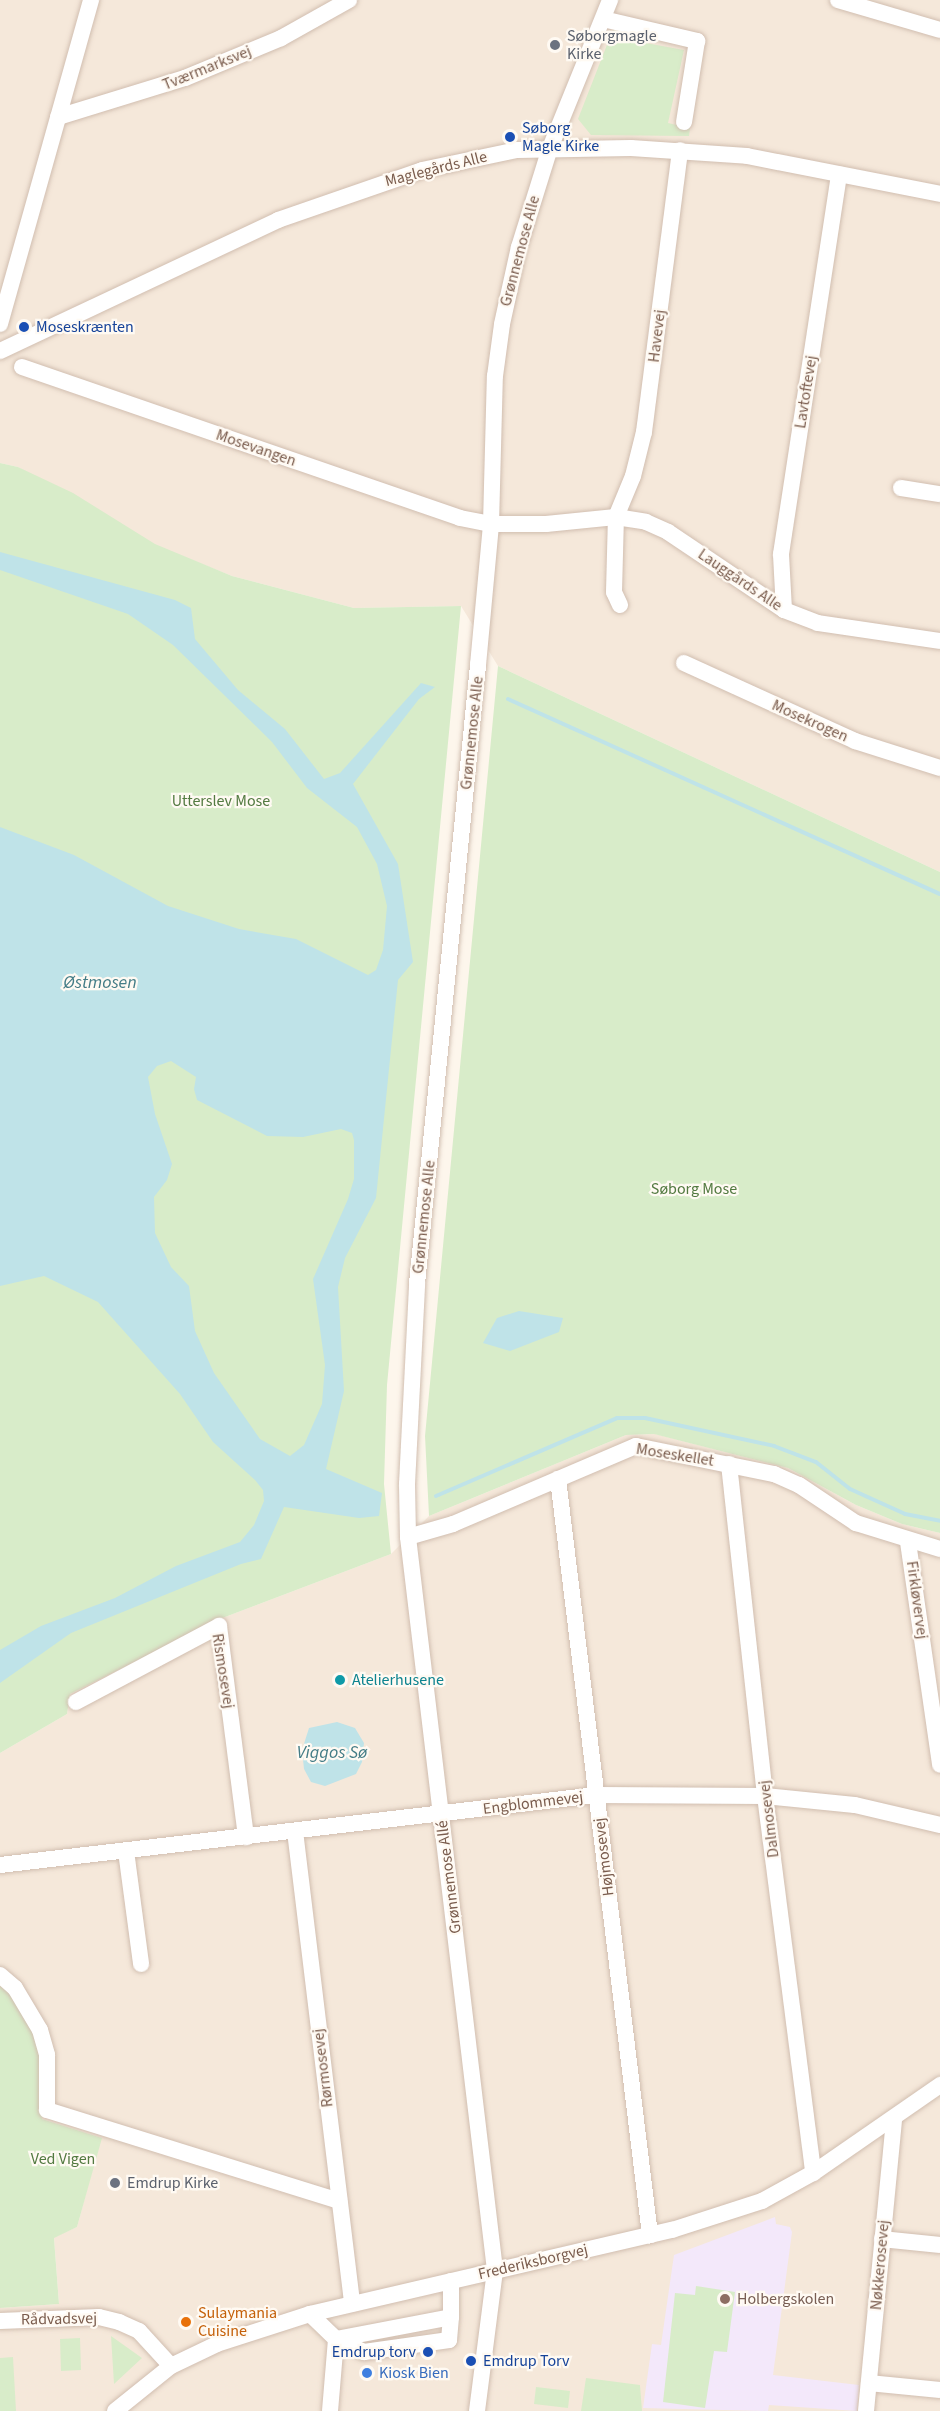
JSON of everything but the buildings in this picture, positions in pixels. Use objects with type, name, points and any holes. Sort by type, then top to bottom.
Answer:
[{"type":"street","points":[[0,324],[91,0]]},
{"type":"street","name":"Tværmarksvej","points":[[58,117],[185,78],[281,38],[349,0]]},
{"type":"street","name":"Grønnemose Alle","points":[[406,1484],[417,1284],[490,524],[493,409],[502,324],[519,247],[550,148],[610,0]]},
{"type":"street","points":[[838,0],[940,30]]},
{"type":"street","points":[[603,19],[698,41],[684,122]]},
{"type":"street","name":"Maglegårds Alle","points":[[0,351],[278,220],[350,192],[422,170],[517,150],[550,148],[680,150],[747,156],[940,194]]},
{"type":"street","name":"Havevej","points":[[616,517],[633,476],[644,432],[680,150]]},
{"type":"street","name":"Lavtoftevej","points":[[784,610],[781,554],[839,174]]},
{"type":"street","name":"Mosevangen","points":[[22,367],[460,518],[490,524]]},
{"type":"street","points":[[901,488],[940,494]]},
{"type":"street","points":[[616,517],[614,592],[620,605]]},
{"type":"street","name":"Lauggårds Alle","points":[[490,524],[546,524],[616,517],[646,522],[668,532],[784,610],[818,623],[940,641]]},
{"type":"street","name":"Mosekrogen","points":[[684,663],[855,741],[940,768]]},
{"type":"street","name":"Moseskellet","points":[[408,1537],[453,1524],[636,1446],[774,1474],[799,1485],[856,1523],[908,1542],[940,1549]]},
{"type":"street","name":"Dalmosevej","points":[[729,1464],[765,1796],[813,2174]]},
{"type":"street","name":"Højmosevej","points":[[558,1479],[650,2235]]},
{"type":"street","name":"Grønnemose Allé","points":[[406,1484],[408,1537],[495,2270],[477,2411]]},
{"type":"street","name":"Firkløvervej","points":[[908,1542],[940,1765]]},
{"type":"street","name":"Rismosevej","points":[[76,1702],[219,1626],[246,1837]]},
{"type":"street","name":"Engblommevej","points":[[0,1865],[597,1795],[765,1796],[855,1805],[940,1825]]},
{"type":"street","name":"Rørmosevej","points":[[295,1831],[352,2304]]},
{"type":"street","points":[[126,1851],[141,1964]]},
{"type":"street","points":[[0,1975],[15,1988],[40,2030],[49,2073],[47,2110],[339,2201]]},
{"type":"street","name":"Frederiksborgvej","points":[[115,2411],[171,2366],[217,2344],[310,2314],[724,2216],[813,2174],[894,2120],[940,2085]]},
{"type":"street","name":"Nøkkerosevej","points":[[866,2411],[894,2120]]},
{"type":"street","points":[[882,2239],[940,2245]]},
{"type":"street","points":[[310,2314],[336,2338],[364,2352],[449,2340],[451,2282]]},
{"type":"street","name":"Rådvadsvej","points":[[0,2321],[99,2317],[119,2322],[152,2343],[171,2366]]},
{"type":"street","points":[[330,2411],[336,2338]]},
{"type":"street","points":[[868,2383],[940,2390]]},
{"type":"shaded area","points":[[0,0],[940,0],[940,872],[498,666],[461,606],[354,608],[232,576],[154,545],[18,467],[0,463]]},
{"type":"shaded area","points":[[655,1434],[788,1468],[856,1505],[902,1524],[940,1533],[940,2411],[0,2411],[0,2308],[59,2304],[54,2237],[77,2227],[101,2138],[42,2119],[46,2081],[0,1982],[0,1753],[67,1714],[70,1694],[225,1617],[391,1554],[429,1516],[626,1435]]},
{"type":"shaded area","name":"Holbergskolen","points":[[775,2217],[776,2224],[790,2227],[792,2232],[773,2375],[859,2385],[857,2411],[769,2405],[768,2411],[643,2408],[652,2344],[661,2345],[674,2255]]},
{"type":"green space","points":[[614,27],[624,39],[684,50],[668,123],[690,128],[689,136],[591,135],[578,119]]},
{"type":"green space","name":"Utterslev Mose","points":[[0,463],[18,467],[73,493],[155,544],[232,576],[354,608],[461,606],[387,1385],[384,1484],[391,1554],[225,1617],[70,1694],[67,1714],[0,1753]]},
{"type":"green space","name":"Søborg Mose","points":[[498,666],[940,872],[940,1533],[902,1524],[856,1505],[788,1468],[654,1434],[626,1435],[429,1516],[425,1436]]},
{"type":"green space","name":"Ved Vigen","points":[[0,1982],[33,2024],[46,2081],[42,2119],[102,2138],[77,2227],[54,2238],[59,2304],[0,2308]]},
{"type":"green space","points":[[696,2286],[735,2292],[727,2352],[714,2351],[705,2408],[663,2402],[675,2293],[695,2295]]},
{"type":"green space","points":[[111,2336],[142,2358],[114,2384]]},
{"type":"green space","points":[[80,2338],[81,2370],[61,2371],[60,2339]]},
{"type":"green space","points":[[13,2357],[16,2411],[0,2411],[0,2358]]},
{"type":"green space","points":[[586,2378],[640,2385],[642,2411],[581,2411]]},
{"type":"green space","points":[[536,2387],[570,2391],[568,2408],[534,2404]]},
{"type":"water","name":"Østmosen","points":[[0,552],[175,600],[191,608],[195,639],[238,690],[285,729],[324,779],[340,773],[421,683],[435,687],[419,699],[353,784],[398,864],[413,962],[398,980],[376,1198],[345,1258],[338,1287],[344,1391],[326,1469],[382,1493],[379,1516],[359,1518],[284,1507],[261,1559],[241,1564],[71,1633],[0,1683],[0,1650],[41,1626],[115,1598],[176,1566],[240,1542],[254,1525],[264,1501],[263,1490],[255,1480],[213,1442],[180,1394],[98,1302],[44,1276],[0,1286],[0,827],[74,855],[168,906],[239,929],[296,939],[368,975],[376,970],[383,950],[387,906],[377,864],[357,827],[307,788],[272,742],[173,645],[128,614],[0,570]],"holes":[[[171,1061],[196,1077],[194,1089],[197,1100],[267,1136],[303,1137],[341,1129],[352,1133],[354,1140],[354,1179],[348,1199],[313,1279],[325,1365],[322,1404],[304,1445],[290,1456],[260,1439],[214,1373],[195,1331],[189,1286],[171,1267],[155,1233],[154,1197],[167,1180],[172,1164],[155,1114],[148,1077],[157,1066]]]},
{"type":"water","points":[[519,1311],[563,1318],[559,1332],[510,1351],[483,1343],[497,1318]]},
{"type":"water","name":"Viggos Sø","points":[[337,1722],[355,1728],[364,1743],[362,1762],[356,1774],[325,1786],[311,1782],[304,1769],[302,1750],[309,1728]]},
{"type":"waterway","points":[[508,699],[940,894]]},
{"type":"waterway","points":[[436,1496],[617,1418],[645,1418],[774,1446],[816,1462],[850,1489],[905,1514],[940,1521]]},
{"type":"place","name":"Søborgmagle Kirke","points":[[555,45]]},
{"type":"place","name":"Søborg Magle Kirke","points":[[510,137]]},
{"type":"place","name":"Moseskrænten","points":[[24,327]]},
{"type":"place","name":"Atelierhusene","points":[[340,1680]]},
{"type":"place","name":"Emdrup Kirke","points":[[115,2183]]},
{"type":"place","name":"Holbergskolen","points":[[725,2299]]},
{"type":"place","name":"Sulaymania Cuisine","points":[[186,2322]]},
{"type":"place","name":"Emdrup torv","points":[[428,2352]]},
{"type":"place","name":"Emdrup Torv","points":[[471,2361]]},
{"type":"place","name":"Kiosk Bien","points":[[367,2373]]}]
